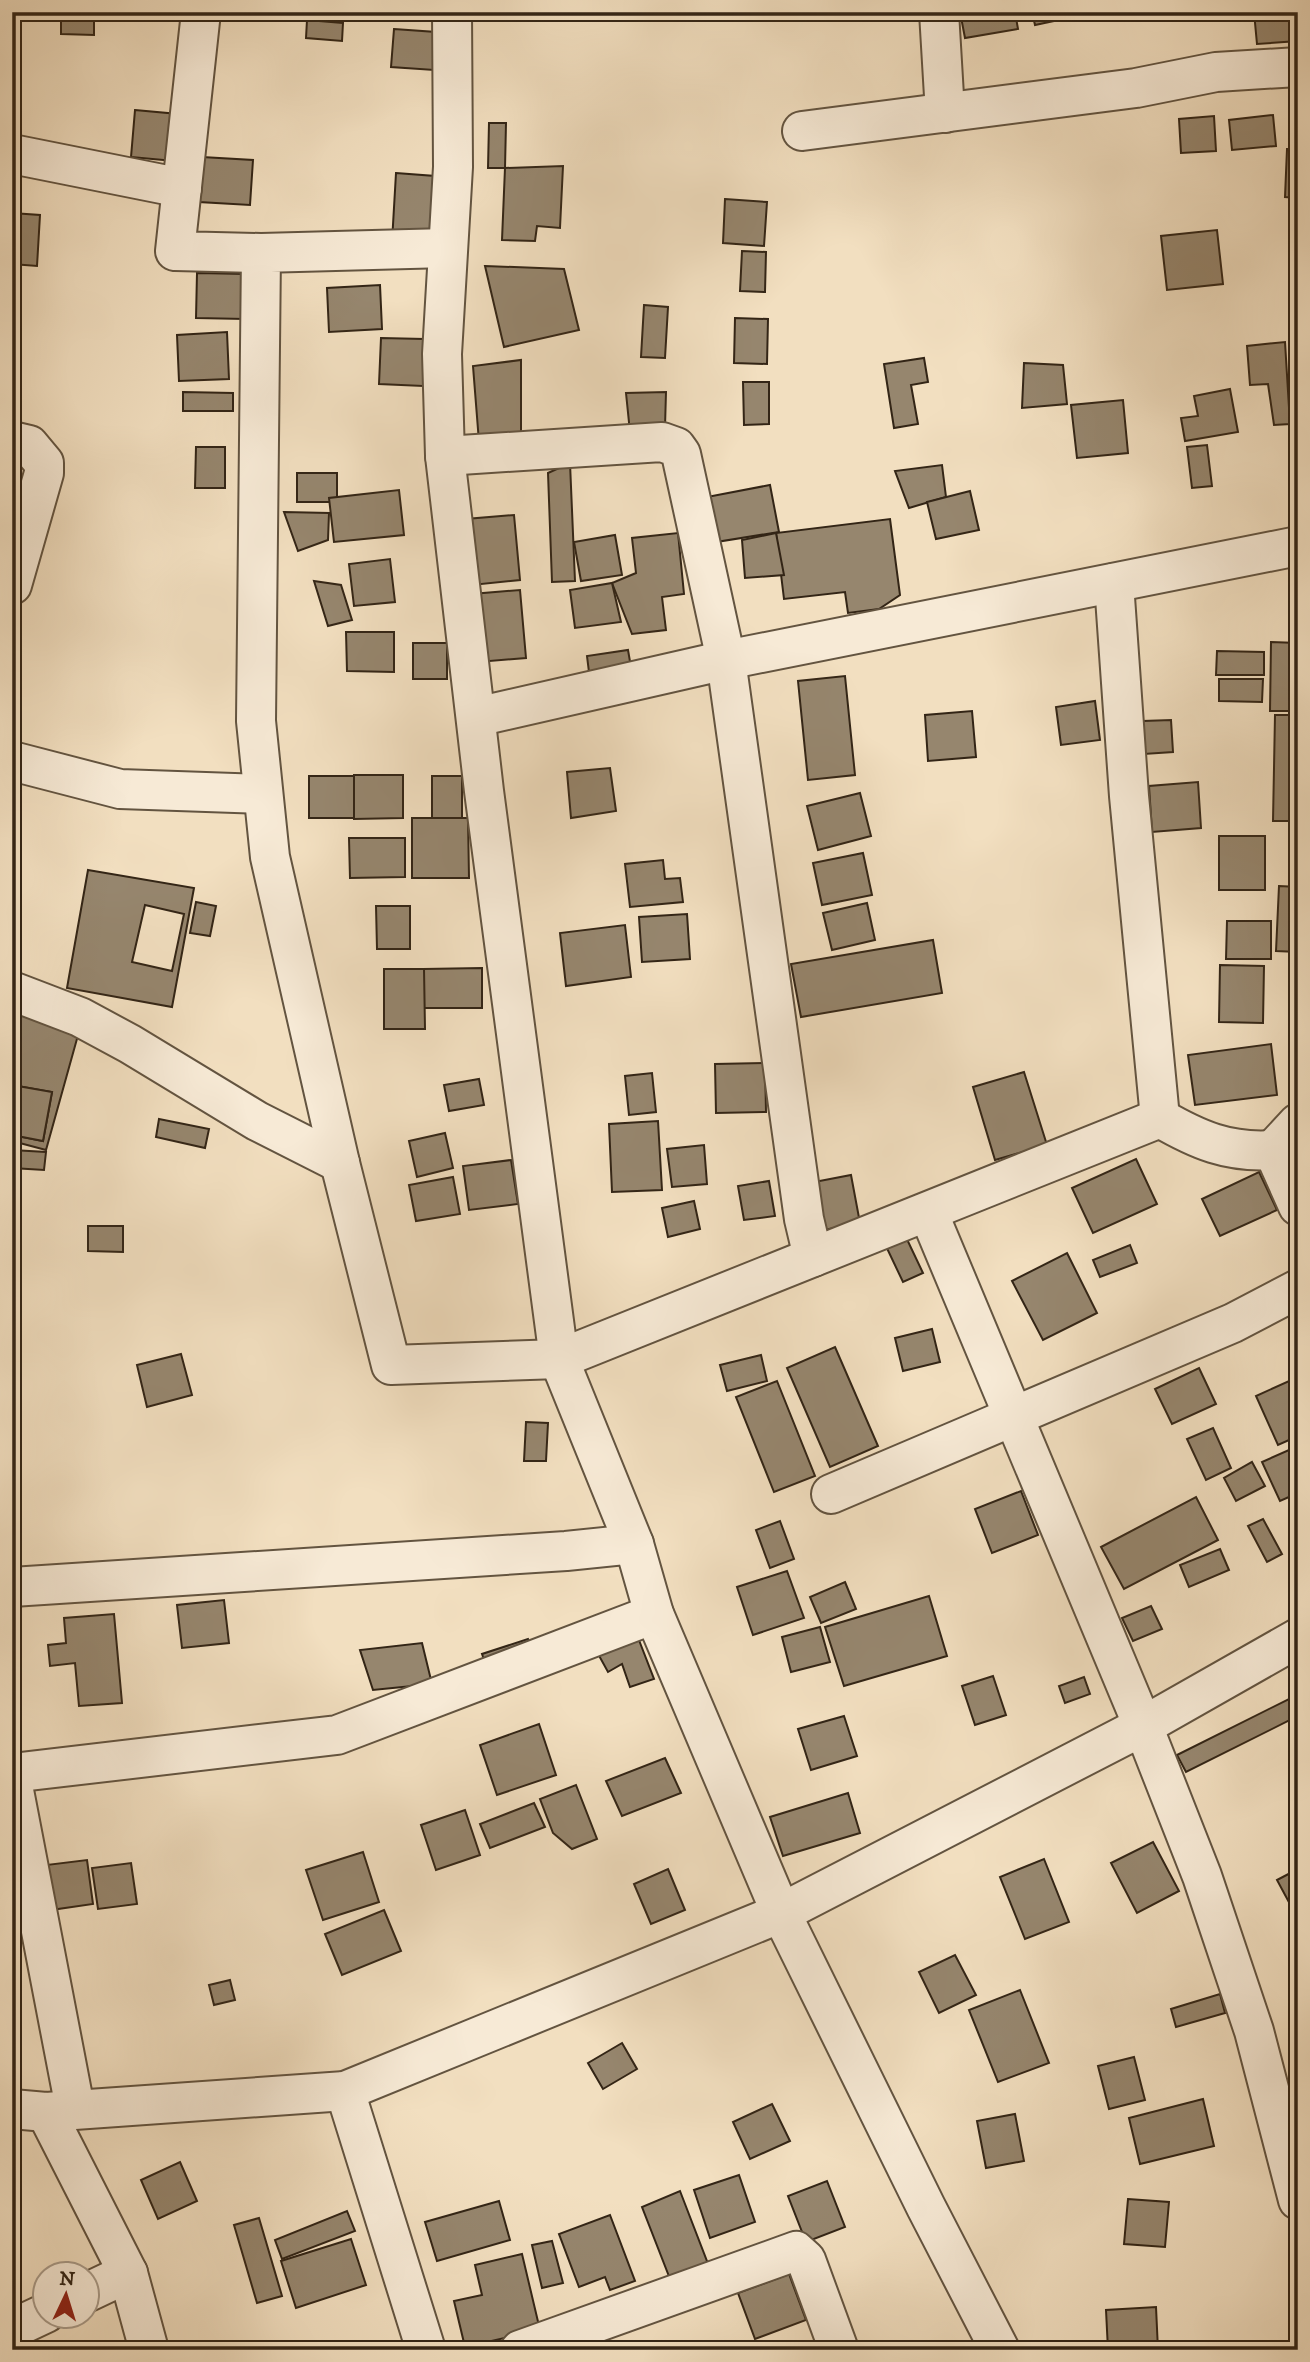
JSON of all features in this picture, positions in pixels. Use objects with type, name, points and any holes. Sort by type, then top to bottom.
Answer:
[{"type":"street","points":[[201,12],[175,251],[261,253],[447,248]]},
{"type":"street","points":[[452,12],[453,167],[442,354],[445,456],[485,804],[559,1359],[634,1544],[654,1614],[780,1913],[1000,2350]]},
{"type":"street","points":[[939,12],[945,113]]},
{"type":"street","points":[[802,131],[1136,88],[1216,72],[1298,67]]},
{"type":"street","points":[[12,154],[181,188]]},
{"type":"street","points":[[261,253],[256,721],[270,857],[340,1164],[391,1365],[559,1359],[1160,1118]]},
{"type":"street","points":[[12,441],[29,445],[44,463],[44,473],[12,585]]},
{"type":"street","points":[[445,456],[662,442],[676,447],[681,454],[726,660],[804,1219],[813,1257]]},
{"type":"street","points":[[476,718],[726,660],[1298,546]]},
{"type":"street","points":[[1114,583],[1129,796],[1160,1118]]},
{"type":"street","points":[[12,761],[120,789],[263,794]]},
{"type":"street","points":[[12,991],[80,1017],[257,1121],[340,1164]]},
{"type":"street","points":[[1160,1118],[1189,1135],[1232,1149],[1285,1137],[1298,1206]]},
{"type":"street","points":[[928,1212],[1143,1726],[1202,1876],[1254,2031],[1298,2200]]},
{"type":"street","points":[[831,1494],[1233,1323],[1298,1289]]},
{"type":"street","points":[[12,1587],[566,1551],[634,1544]]},
{"type":"street","points":[[12,1773],[337,1735],[654,1614]]},
{"type":"street","points":[[45,2110],[345,2091],[780,1913],[1143,1726],[1298,1638]]},
{"type":"street","points":[[12,1780],[45,2110],[128,2273],[149,2350]]},
{"type":"street","points":[[345,2091],[426,2350]]},
{"type":"street","points":[[520,2350],[796,2250],[806,2260],[839,2350]]},
{"type":"street","points":[[102,2285],[128,2273]]},
{"type":"street","points":[[12,2329],[32,2320]]},
{"type":"building","points":[[61,12],[94,12],[94,35],[61,34]]},
{"type":"building","points":[[960,12],[1015,12],[1018,29],[965,38]]},
{"type":"building","points":[[1032,12],[1058,12],[1059,20],[1035,25]]},
{"type":"building","points":[[1254,12],[1298,12],[1298,41],[1257,44]]},
{"type":"building","points":[[307,20],[343,23],[342,41],[306,38]]},
{"type":"building","points":[[394,29],[436,32],[434,70],[391,67]]},
{"type":"building","points":[[1295,95],[1298,96],[1298,150],[1295,150]]},
{"type":"building","points":[[135,110],[178,114],[174,161],[131,157]]},
{"type":"building","points":[[1273,115],[1276,146],[1232,150],[1229,120]]},
{"type":"building","points":[[1214,116],[1216,151],[1181,153],[1179,119]]},
{"type":"building","points":[[489,123],[506,123],[505,168],[488,168]]},
{"type":"building","points":[[1287,149],[1298,150],[1298,198],[1285,197]]},
{"type":"building","points":[[202,157],[253,160],[250,205],[199,202]]},
{"type":"building","points":[[563,166],[560,228],[537,226],[535,241],[502,240],[505,168]]},
{"type":"building","points":[[396,173],[435,176],[430,245],[392,242]]},
{"type":"building","points":[[725,199],[767,202],[764,246],[723,243]]},
{"type":"building","points":[[12,213],[40,215],[37,266],[12,264]]},
{"type":"building","points":[[1217,230],[1223,284],[1167,290],[1161,236]]},
{"type":"building","points":[[742,251],[766,252],[765,292],[740,291]]},
{"type":"building","points":[[485,266],[564,269],[579,330],[504,347]]},
{"type":"building","points":[[197,273],[247,274],[245,319],[196,318]]},
{"type":"building","points":[[380,285],[382,329],[329,332],[327,288]]},
{"type":"building","points":[[644,305],[668,307],[665,358],[641,357]]},
{"type":"building","points":[[735,318],[768,319],[767,364],[734,363]]},
{"type":"building","points":[[227,332],[229,379],[179,381],[177,335]]},
{"type":"building","points":[[381,338],[424,339],[423,386],[379,384]]},
{"type":"building","points":[[1285,342],[1290,424],[1274,425],[1268,384],[1250,385],[1247,346]]},
{"type":"building","points":[[924,358],[928,382],[911,385],[918,424],[894,428],[884,364]]},
{"type":"building","points":[[521,360],[521,442],[479,442],[473,366]]},
{"type":"building","points":[[1024,363],[1063,365],[1067,404],[1022,408]]},
{"type":"building","points":[[743,382],[769,382],[769,424],[744,425]]},
{"type":"building","points":[[1230,389],[1238,432],[1185,441],[1181,418],[1198,416],[1194,396]]},
{"type":"building","points":[[183,392],[233,393],[233,411],[183,411]]},
{"type":"building","points":[[666,392],[665,427],[630,432],[626,393]]},
{"type":"building","points":[[1123,400],[1128,453],[1077,458],[1071,405]]},
{"type":"building","points":[[1207,445],[1212,486],[1192,488],[1187,447]]},
{"type":"building","points":[[196,447],[225,447],[225,488],[195,488]]},
{"type":"building","points":[[570,463],[575,581],[552,582],[548,473]]},
{"type":"building","points":[[942,465],[946,497],[909,508],[895,471]]},
{"type":"building","points":[[297,473],[337,473],[337,502],[297,502]]},
{"type":"building","points":[[770,485],[779,532],[716,542],[707,497]]},
{"type":"building","points":[[399,490],[404,535],[334,542],[329,498]]},
{"type":"building","points":[[970,491],[979,530],[936,539],[927,502]]},
{"type":"building","points":[[284,512],[329,513],[328,540],[298,551]]},
{"type":"building","points":[[514,515],[520,580],[472,585],[466,519]]},
{"type":"building","points":[[890,519],[900,595],[879,609],[848,613],[845,592],[784,599],[776,533]]},
{"type":"building","points":[[678,533],[684,594],[662,597],[666,630],[632,634],[612,583],[636,573],[632,538]]},
{"type":"building","points":[[776,533],[784,575],[745,578],[742,540]]},
{"type":"building","points":[[615,535],[622,575],[581,581],[574,542]]},
{"type":"building","points":[[390,559],[395,602],[354,606],[349,564]]},
{"type":"building","points":[[314,581],[341,585],[352,620],[328,626]]},
{"type":"building","points":[[612,583],[621,622],[575,628],[570,590]]},
{"type":"building","points":[[520,590],[526,658],[478,662],[472,594]]},
{"type":"building","points":[[346,632],[394,632],[394,672],[347,671]]},
{"type":"building","points":[[1271,642],[1298,643],[1298,711],[1270,711]]},
{"type":"building","points":[[413,643],[447,643],[447,679],[413,679]]},
{"type":"building","points":[[628,650],[632,673],[590,680],[587,656]]},
{"type":"building","points":[[1217,651],[1264,652],[1264,675],[1216,675]]},
{"type":"building","points":[[845,676],[855,775],[808,780],[798,681]]},
{"type":"building","points":[[1219,679],[1263,679],[1262,702],[1219,701]]},
{"type":"building","points":[[1095,701],[1100,740],[1061,745],[1056,707]]},
{"type":"building","points":[[972,711],[976,757],[928,761],[925,715]]},
{"type":"building","points":[[1275,715],[1298,715],[1298,821],[1273,821]]},
{"type":"building","points":[[1171,720],[1173,752],[1144,754],[1143,721]]},
{"type":"building","points":[[610,768],[616,811],[571,818],[567,772]]},
{"type":"building","points":[[354,775],[403,775],[403,818],[354,819]]},
{"type":"building","points":[[309,776],[354,776],[354,818],[309,818]]},
{"type":"building","points":[[432,776],[462,776],[462,818],[432,818]]},
{"type":"building","points":[[1198,782],[1201,828],[1152,832],[1149,786]]},
{"type":"building","points":[[860,793],[871,836],[818,850],[807,806]]},
{"type":"building","points":[[412,818],[468,818],[469,878],[412,878]]},
{"type":"building","points":[[1219,836],[1265,836],[1265,890],[1219,890]]},
{"type":"building","points":[[349,838],[405,838],[405,877],[350,878]]},
{"type":"building","points":[[863,853],[872,895],[822,905],[813,863]]},
{"type":"building","points":[[663,860],[665,879],[680,878],[683,902],[630,907],[625,864]]},
{"type":"building","points":[[88,870],[194,888],[172,1007],[67,988]],"holes":[[[145,905],[184,914],[172,971],[132,962]]]},
{"type":"building","points":[[1279,886],[1298,887],[1298,952],[1276,951]]},
{"type":"building","points":[[196,902],[216,906],[210,936],[190,933]]},
{"type":"building","points":[[867,903],[875,940],[832,950],[823,913]]},
{"type":"building","points":[[376,906],[410,906],[410,949],[377,949]]},
{"type":"building","points":[[687,914],[690,959],[642,962],[639,917]]},
{"type":"building","points":[[1227,921],[1271,921],[1271,959],[1226,959]]},
{"type":"building","points":[[625,925],[631,977],[566,986],[560,933]]},
{"type":"building","points":[[933,940],[942,993],[801,1017],[791,964]]},
{"type":"building","points":[[1220,965],[1264,966],[1263,1023],[1219,1022]]},
{"type":"building","points":[[482,968],[482,1008],[424,1008],[424,969]]},
{"type":"building","points":[[384,969],[424,969],[425,1029],[384,1029]]},
{"type":"building","points":[[12,1010],[80,1028],[46,1150],[12,1141],[12,1135],[43,1141],[52,1092],[12,1085]]},
{"type":"building","points":[[1271,1044],[1277,1095],[1195,1105],[1188,1055]]},
{"type":"building","points":[[765,1063],[766,1112],[716,1113],[715,1064]]},
{"type":"building","points":[[1024,1072],[1047,1145],[995,1160],[973,1087]]},
{"type":"building","points":[[652,1073],[656,1112],[629,1115],[625,1076]]},
{"type":"building","points":[[479,1079],[484,1105],[449,1111],[444,1085]]},
{"type":"building","points":[[12,1085],[52,1092],[43,1141],[12,1135]]},
{"type":"building","points":[[159,1119],[209,1129],[205,1148],[156,1137]]},
{"type":"building","points":[[658,1121],[662,1190],[612,1192],[609,1124]]},
{"type":"building","points":[[445,1133],[453,1168],[417,1177],[409,1141]]},
{"type":"building","points":[[704,1145],[707,1184],[672,1187],[667,1149]]},
{"type":"building","points":[[12,1150],[46,1152],[44,1170],[12,1168]]},
{"type":"building","points":[[1136,1159],[1157,1204],[1093,1233],[1072,1188]]},
{"type":"building","points":[[511,1160],[518,1204],[469,1210],[463,1166]]},
{"type":"building","points":[[1259,1172],[1277,1210],[1220,1236],[1202,1199]]},
{"type":"building","points":[[851,1175],[860,1223],[819,1231],[809,1183]]},
{"type":"building","points":[[453,1177],[460,1214],[416,1221],[409,1185]]},
{"type":"building","points":[[769,1181],[775,1216],[744,1220],[738,1186]]},
{"type":"building","points":[[694,1201],[700,1229],[668,1237],[662,1208]]},
{"type":"building","points":[[88,1226],[123,1226],[123,1252],[88,1251]]},
{"type":"building","points":[[904,1233],[923,1273],[903,1282],[884,1242]]},
{"type":"building","points":[[1130,1245],[1137,1263],[1100,1277],[1093,1260]]},
{"type":"building","points":[[1067,1253],[1097,1313],[1043,1340],[1012,1281]]},
{"type":"building","points":[[932,1329],[940,1362],[903,1371],[895,1338]]},
{"type":"building","points":[[835,1347],[878,1446],[830,1467],[787,1368]]},
{"type":"building","points":[[181,1354],[192,1395],[147,1407],[137,1365]]},
{"type":"building","points":[[761,1355],[767,1381],[727,1391],[720,1365]]},
{"type":"building","points":[[1199,1368],[1216,1404],[1172,1424],[1155,1389]]},
{"type":"building","points":[[1298,1377],[1298,1436],[1278,1445],[1256,1396]]},
{"type":"building","points":[[777,1381],[815,1476],[774,1492],[736,1397]]},
{"type":"building","points":[[526,1422],[548,1423],[546,1461],[524,1461]]},
{"type":"building","points":[[1213,1428],[1231,1468],[1206,1480],[1187,1439]]},
{"type":"building","points":[[1298,1446],[1298,1493],[1280,1501],[1262,1462]]},
{"type":"building","points":[[1252,1462],[1265,1486],[1236,1501],[1224,1478]]},
{"type":"building","points":[[1021,1491],[1038,1535],[992,1553],[975,1509]]},
{"type":"building","points":[[1196,1497],[1218,1540],[1124,1589],[1101,1547]]},
{"type":"building","points":[[1263,1519],[1282,1554],[1267,1562],[1248,1526]]},
{"type":"building","points":[[780,1521],[794,1559],[770,1568],[756,1530]]},
{"type":"building","points":[[1220,1549],[1229,1570],[1189,1587],[1180,1565]]},
{"type":"building","points":[[787,1571],[804,1618],[753,1635],[737,1587]]},
{"type":"building","points":[[845,1582],[856,1609],[821,1623],[810,1597]]},
{"type":"building","points":[[929,1596],[947,1656],[844,1686],[825,1627]]},
{"type":"building","points":[[224,1600],[229,1643],[182,1648],[177,1605]]},
{"type":"building","points":[[1151,1606],[1162,1629],[1133,1641],[1122,1618]]},
{"type":"building","points":[[114,1614],[122,1703],[79,1706],[75,1663],[50,1666],[48,1645],[66,1643],[64,1618]]},
{"type":"building","points":[[820,1627],[830,1662],[791,1672],[782,1637]]},
{"type":"building","points":[[637,1635],[654,1679],[630,1687],[622,1664],[608,1672],[597,1652]]},
{"type":"building","points":[[528,1639],[534,1655],[488,1671],[482,1654]]},
{"type":"building","points":[[422,1643],[432,1684],[373,1690],[360,1650]]},
{"type":"building","points":[[993,1676],[1006,1715],[975,1725],[962,1686]]},
{"type":"building","points":[[1084,1677],[1090,1694],[1065,1703],[1059,1686]]},
{"type":"building","points":[[1293,1697],[1298,1706],[1298,1716],[1186,1772],[1177,1755]]},
{"type":"building","points":[[844,1716],[857,1756],[811,1770],[798,1729]]},
{"type":"building","points":[[539,1724],[556,1775],[497,1795],[480,1745]]},
{"type":"building","points":[[665,1758],[681,1793],[622,1816],[606,1781]]},
{"type":"building","points":[[576,1785],[597,1839],[572,1849],[553,1833],[540,1799]]},
{"type":"building","points":[[848,1793],[860,1833],[783,1856],[770,1817]]},
{"type":"building","points":[[534,1803],[545,1827],[490,1848],[480,1824]]},
{"type":"building","points":[[465,1810],[480,1855],[436,1870],[421,1825]]},
{"type":"building","points":[[1153,1842],[1179,1891],[1137,1913],[1111,1863]]},
{"type":"building","points":[[363,1852],[379,1902],[323,1920],[306,1870]]},
{"type":"building","points":[[1044,1859],[1069,1922],[1025,1939],[1000,1877]]},
{"type":"building","points":[[87,1860],[93,1904],[44,1911],[38,1866]]},
{"type":"building","points":[[131,1863],[137,1904],[98,1909],[92,1868]]},
{"type":"building","points":[[668,1869],[685,1910],[651,1924],[634,1884]]},
{"type":"building","points":[[1298,1869],[1298,1919],[1277,1880]]},
{"type":"building","points":[[384,1910],[401,1951],[342,1975],[325,1934]]},
{"type":"building","points":[[20,1912],[27,1936],[12,1940],[12,1914]]},
{"type":"building","points":[[955,1955],[976,1995],[939,2013],[919,1972]]},
{"type":"building","points":[[230,1980],[235,2000],[214,2005],[209,1985]]},
{"type":"building","points":[[1020,1990],[1049,2063],[998,2082],[969,2010]]},
{"type":"building","points":[[1220,1994],[1225,2013],[1176,2027],[1171,2009]]},
{"type":"building","points":[[622,2043],[637,2069],[603,2089],[588,2063]]},
{"type":"building","points":[[1134,2057],[1145,2100],[1109,2109],[1098,2066]]},
{"type":"building","points":[[1203,2099],[1214,2146],[1140,2164],[1129,2118]]},
{"type":"building","points":[[772,2104],[790,2141],[750,2159],[733,2122]]},
{"type":"building","points":[[1015,2114],[1024,2161],[986,2168],[977,2121]]},
{"type":"building","points":[[12,2137],[19,2138],[18,2166],[12,2166]]},
{"type":"building","points":[[180,2162],[197,2201],[158,2219],[141,2180]]},
{"type":"building","points":[[739,2175],[755,2222],[710,2238],[694,2190]]},
{"type":"building","points":[[827,2181],[845,2227],[806,2242],[788,2196]]},
{"type":"building","points":[[680,2191],[710,2269],[672,2284],[642,2207]]},
{"type":"building","points":[[1128,2199],[1169,2202],[1165,2247],[1124,2244]]},
{"type":"building","points":[[499,2201],[510,2240],[437,2261],[425,2222]]},
{"type":"building","points":[[347,2211],[355,2231],[282,2259],[275,2240]]},
{"type":"building","points":[[610,2215],[635,2281],[610,2290],[605,2277],[579,2287],[559,2234]]},
{"type":"building","points":[[259,2218],[282,2296],[257,2303],[234,2225]]},
{"type":"building","points":[[351,2239],[366,2285],[296,2308],[281,2261]]},
{"type":"building","points":[[552,2241],[563,2283],[542,2288],[532,2245]]},
{"type":"building","points":[[522,2254],[540,2330],[465,2347],[454,2301],[482,2295],[475,2265]]},
{"type":"building","points":[[789,2274],[806,2320],[755,2339],[738,2293]]},
{"type":"building","points":[[1156,2307],[1158,2350],[1108,2350],[1106,2310]]}]
